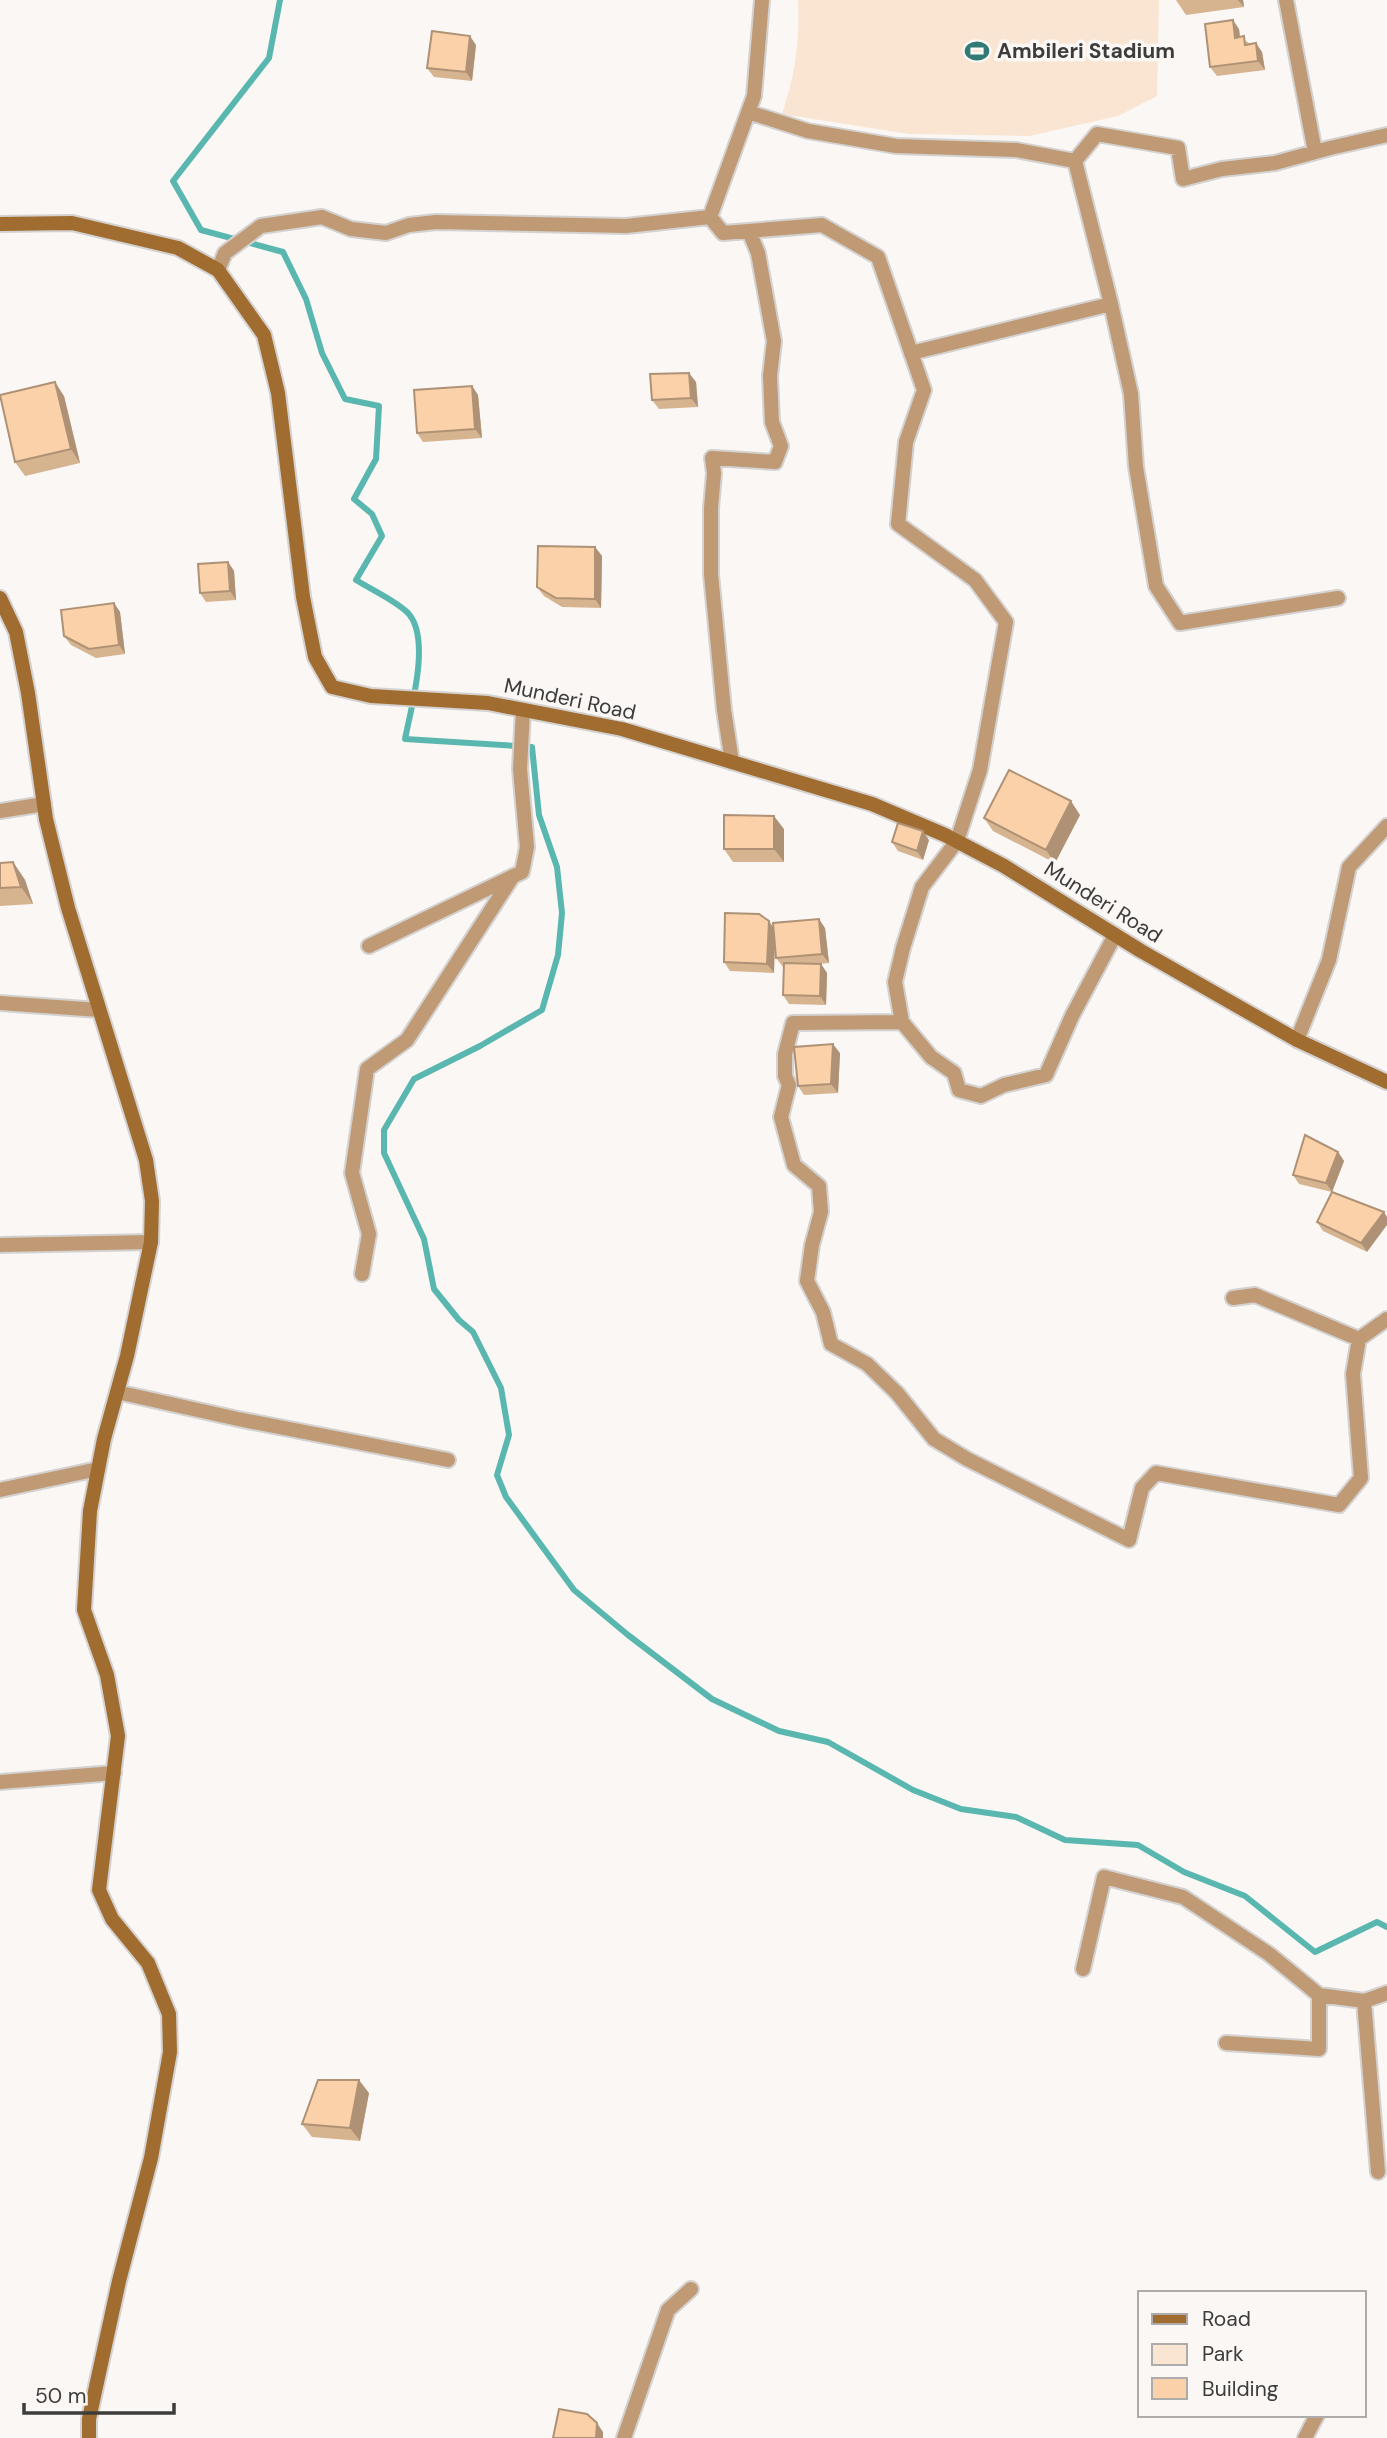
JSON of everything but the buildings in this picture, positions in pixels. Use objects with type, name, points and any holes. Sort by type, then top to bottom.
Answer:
[{"type":"main road","name":"Munderi Road","points":[[0,223],[72,223],[178,248],[218,270],[264,335],[276,381],[303,597],[315,657],[332,687],[371,695],[488,703],[622,729],[872,804],[957,841],[1004,866],[1297,1040],[1387,1082]]},
{"type":"main road","points":[[0,598],[16,632],[28,692],[44,804],[68,908],[146,1160],[152,1201],[151,1242],[90,1511],[84,1610],[107,1675],[118,1736],[99,1890],[112,1919],[148,1963],[169,2014],[170,2053],[151,2158],[119,2281],[89,2420],[89,2438]]},
{"type":"street","points":[[710,217],[754,96],[762,0]]},
{"type":"street","points":[[1286,0],[1315,152]]},
{"type":"street","points":[[748,112],[808,131],[896,146],[1016,150],[1075,161]]},
{"type":"street","points":[[1075,161],[1097,134],[1178,148],[1183,179],[1222,169],[1275,163],[1387,135]]},
{"type":"street","points":[[1075,161],[1131,394],[1136,467],[1156,586],[1180,623],[1338,598]]},
{"type":"street","points":[[710,217],[723,233],[822,225],[878,257],[924,390],[906,442],[898,524],[975,579],[1006,622],[980,770],[957,841],[922,887],[903,948],[895,982],[902,1022],[931,1057],[954,1073],[959,1090],[981,1096],[1004,1085],[1046,1075],[1072,1016],[1115,934]]},
{"type":"street","points":[[218,270],[225,253],[261,226],[322,218],[351,229],[386,233],[409,225],[436,222],[626,226],[710,217]]},
{"type":"street","points":[[732,762],[724,710],[711,574],[714,473],[712,458],[775,462],[780,446],[772,422],[770,387],[774,341],[762,274],[749,231]]},
{"type":"street","points":[[911,353],[1111,304]]},
{"type":"street","points":[[369,946],[522,872],[527,847],[520,760],[523,710]]},
{"type":"street","points":[[0,811],[44,804]]},
{"type":"street","points":[[1297,1040],[1329,960],[1349,867],[1387,826]]},
{"type":"street","points":[[362,1274],[369,1234],[352,1173],[367,1069],[407,1040],[513,876]]},
{"type":"street","points":[[0,1003],[99,1010]]},
{"type":"street","points":[[902,1022],[793,1023],[785,1054],[785,1076],[789,1086],[781,1117],[794,1165],[819,1186],[821,1212],[812,1245],[807,1281],[824,1312],[831,1344],[867,1364],[897,1393],[934,1439],[967,1460],[1129,1540],[1142,1488],[1156,1473],[1339,1505],[1361,1478],[1353,1374],[1359,1339],[1387,1320]]},
{"type":"street","points":[[0,1245],[151,1242]]},
{"type":"street","points":[[1233,1298],[1255,1295],[1359,1339]]},
{"type":"street","points":[[117,1392],[237,1419],[448,1460]]},
{"type":"street","points":[[0,1490],[98,1469]]},
{"type":"street","points":[[0,1782],[114,1773]]},
{"type":"street","points":[[1083,1969],[1104,1877],[1183,1897],[1269,1954],[1319,1995],[1364,2001],[1387,1993]]},
{"type":"street","points":[[1226,2043],[1319,2049],[1319,1995]]},
{"type":"street","points":[[1364,2001],[1378,2172]]},
{"type":"street","points":[[624,2438],[667,2311],[688,2290],[692,2291],[691,2289]]},
{"type":"street","points":[[1306,2438],[1316,2417]]},
{"type":"green space","name":"Ambileri Stadium","points":[[798,0],[1159,0],[1157,96],[1118,116],[1029,136],[909,134],[782,114],[796,58]]},
{"type":"waterway","points":[[280,0],[269,58],[173,181],[201,230],[283,252],[306,299],[322,353],[345,399],[379,406],[376,459],[354,499],[372,514],[382,536],[356,580],[401,607],[414,623],[418,638],[418,673],[405,739],[532,747],[539,815],[557,867],[562,913],[558,955],[542,1010],[480,1046],[414,1079],[384,1130],[384,1153],[424,1239],[434,1289],[459,1320],[473,1332],[501,1388],[509,1435],[497,1475],[506,1497],[574,1590],[712,1699],[779,1731],[828,1742],[913,1790],[961,1809],[1016,1817],[1065,1840],[1138,1845],[1184,1872],[1245,1896],[1315,1952],[1377,1922],[1387,1927]]},
{"type":"place","name":"Ambileri Stadium","points":[[977,51]]}]
